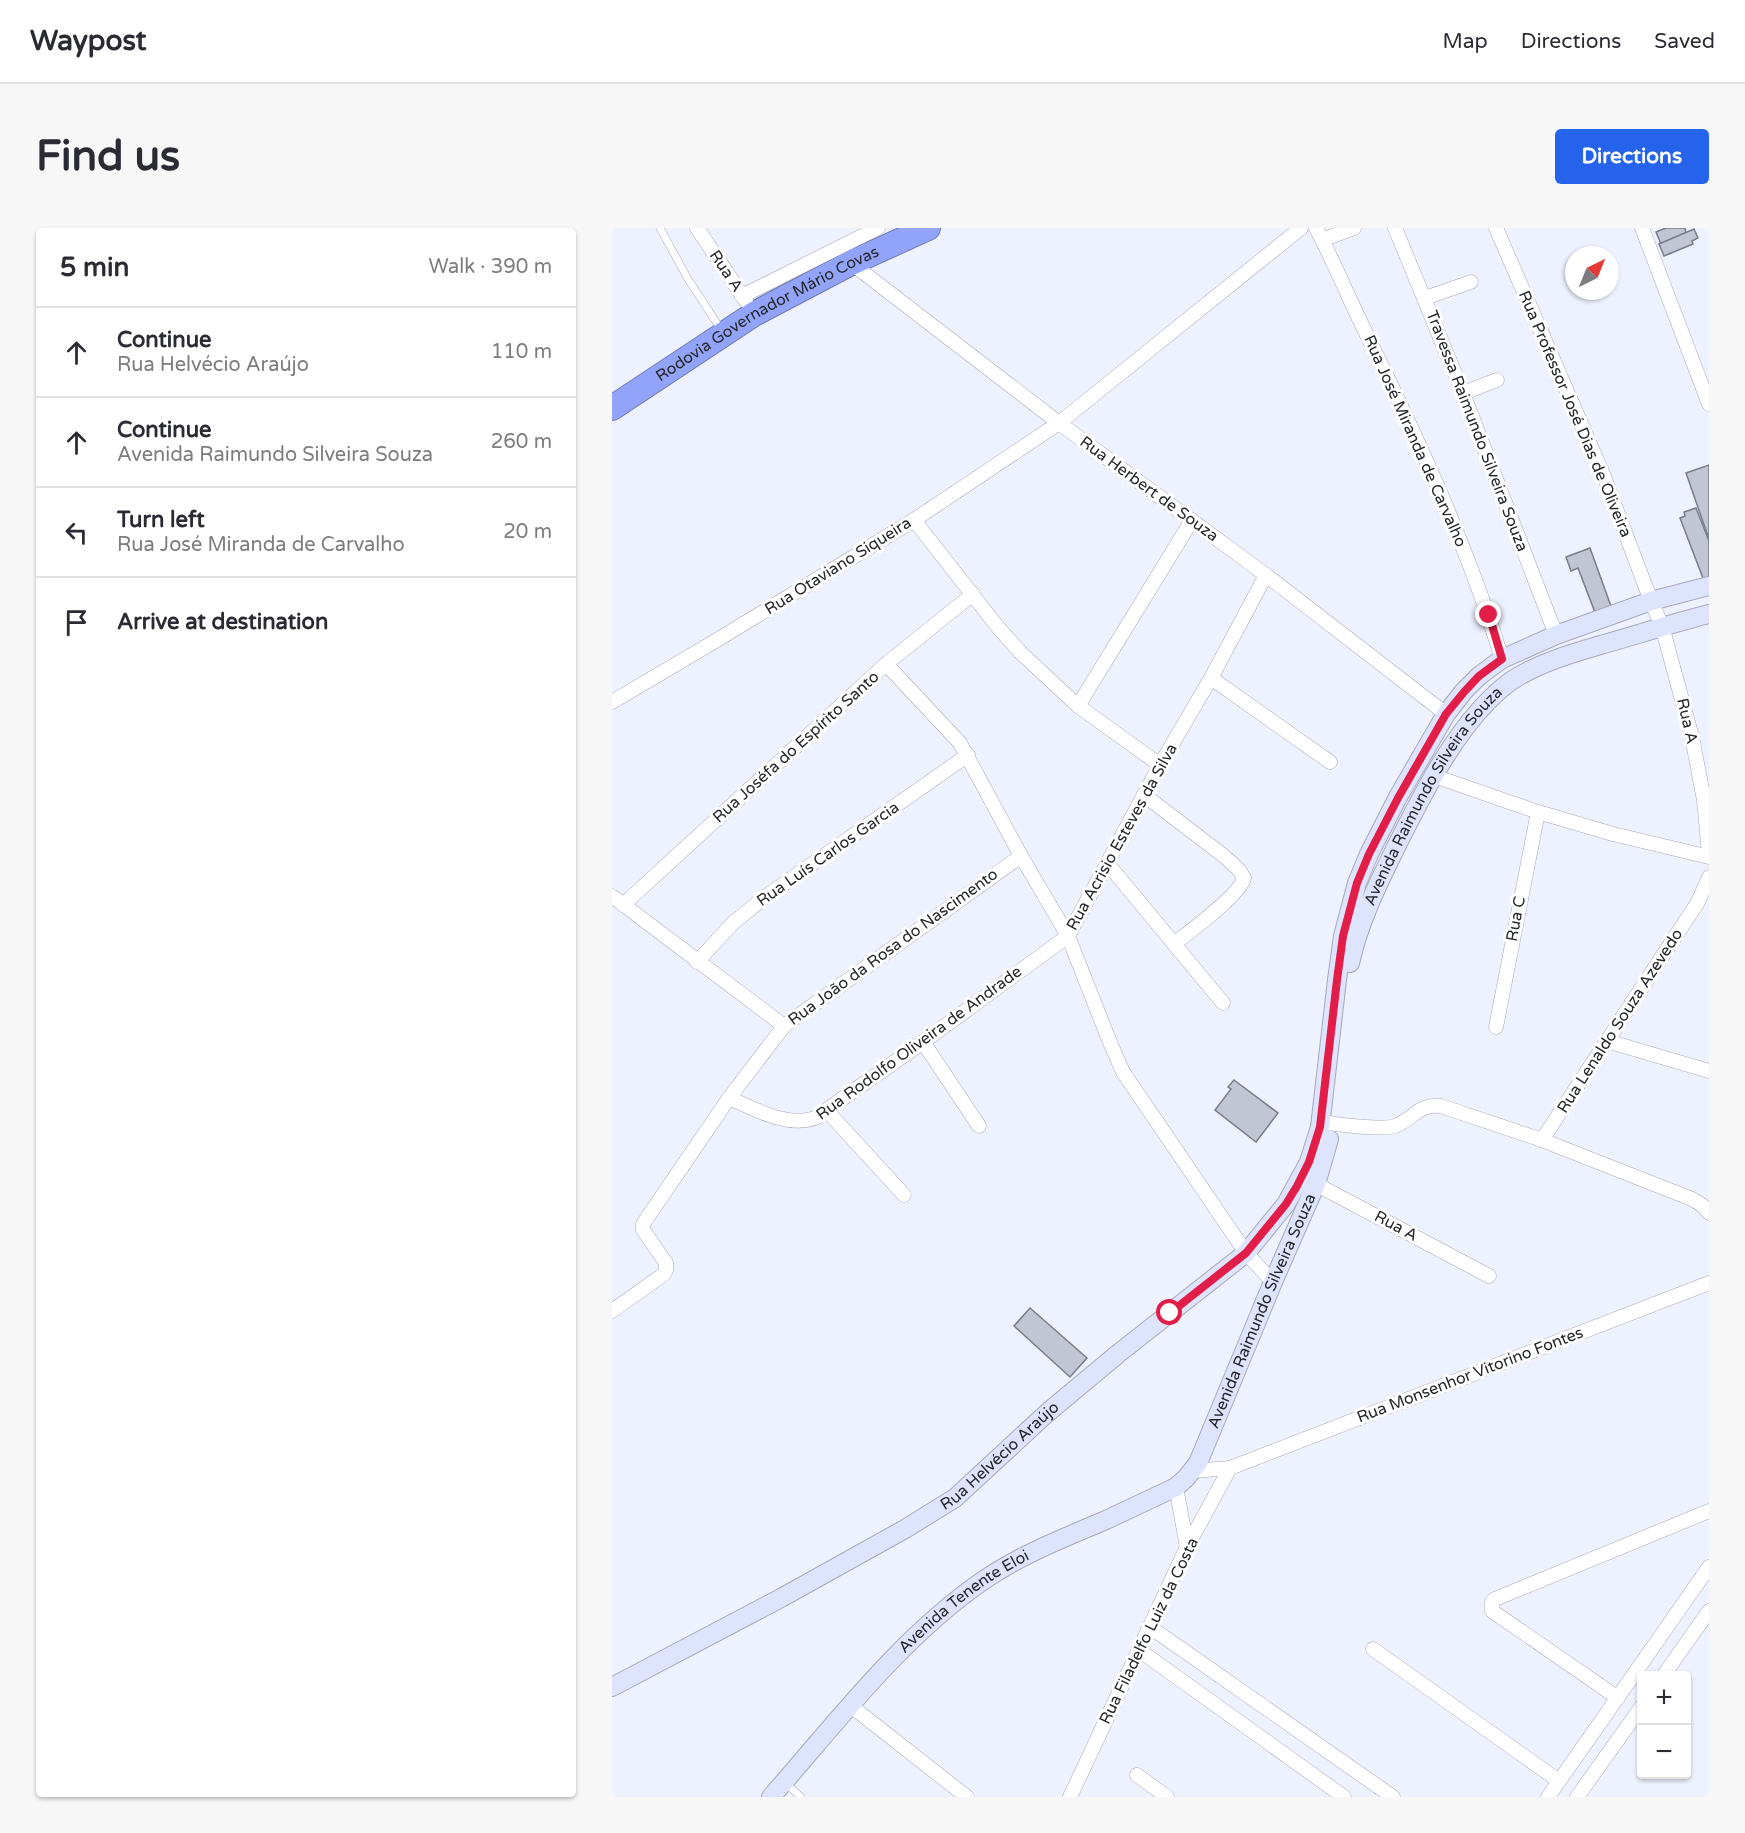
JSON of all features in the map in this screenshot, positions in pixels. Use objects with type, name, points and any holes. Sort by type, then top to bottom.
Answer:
[{"type":"highway","name":"Rodovia Governador Mário Covas","points":[[612,408],[724,334],[748,305],[852,263],[928,228]]},
{"type":"street","name":"Rua A","points":[[697,228],[748,305]]},
{"type":"street","points":[[748,305],[878,228]]},
{"type":"street","name":"Rua Otaviano Siqueira","points":[[612,702],[914,519],[1059,423],[1301,228]]},
{"type":"street","points":[[1319,234],[1354,228]]},
{"type":"street","name":"Travessa Raimundo Silveira Souza","points":[[1395,228],[1463,393],[1556,635]]},
{"type":"street","name":"Rua Professor José Dias de Oliveira","points":[[1496,228],[1603,474],[1662,626]]},
{"type":"street","points":[[1642,228],[1709,404]]},
{"type":"street","name":"Rua José Miranda de Carvalho","points":[[1319,234],[1437,483],[1472,568],[1502,659]]},
{"type":"street","name":"Rua Herbert de Souza","points":[[852,263],[1059,423],[1266,575],[1446,714]]},
{"type":"street","points":[[1425,298],[1471,282]]},
{"type":"street","points":[[1463,393],[1497,380]]},
{"type":"street","points":[[914,519],[1020,652],[1078,706],[1160,765]]},
{"type":"street","points":[[1078,706],[1192,520]]},
{"type":"street","name":"Rua Acrisio Esteves da Silva","points":[[1266,575],[1068,936],[1123,1072],[1246,1253],[1273,1282]]},
{"type":"street","name":"Avenida Raimundo Silveira Souza","points":[[1317,1142],[1327,1122],[1337,980],[1343,936],[1357,883],[1398,798],[1446,714],[1479,676],[1502,659],[1556,635],[1651,602],[1709,586]]},
{"type":"street","name":"Rua Joséfa do Espírito Santo","points":[[617,901],[886,664],[973,594]]},
{"type":"street","name":"Avenida Raimundo Silveira Souza","points":[[1195,1467],[1288,1245],[1327,1122],[1342,999],[1356,936],[1376,887],[1434,776],[1476,713],[1513,680],[1570,654],[1709,614]]},
{"type":"street","name":"Rua A","points":[[1662,626],[1692,737],[1704,801],[1709,855]]},
{"type":"street","points":[[886,664],[960,743],[1021,856],[1068,936]]},
{"type":"street","points":[[1211,678],[1330,762]]},
{"type":"street","name":"Rua Luís Carlos Garcia","points":[[697,962],[732,923],[765,897],[968,755]]},
{"type":"street","points":[[1434,776],[1538,812],[1612,834],[1709,855]]},
{"type":"street","points":[[1144,795],[1224,856],[1244,878],[1242,884],[1229,898],[1174,944]]},
{"type":"street","name":"Rua C","points":[[1496,1027],[1538,812]]},
{"type":"street","name":"Rua João da Rosa do Nascimento","points":[[612,1311],[664,1274],[666,1263],[643,1230],[643,1226],[729,1098],[784,1026],[1021,856]]},
{"type":"street","points":[[1107,863],[1223,1003]]},
{"type":"street","points":[[1703,903],[1709,877]]},
{"type":"street","points":[[617,901],[784,1026]]},
{"type":"street","name":"Rua Lenaldo Souza Azevedo","points":[[1542,1140],[1607,1041],[1703,903]]},
{"type":"street","name":"Rua Rodolfo Oliveira de Andrade","points":[[729,1098],[774,1117],[797,1122],[815,1118],[1068,936]]},
{"type":"street","points":[[1607,1041],[1709,1071]]},
{"type":"street","points":[[923,1042],[979,1126]]},
{"type":"street","points":[[1327,1122],[1394,1126],[1420,1109],[1432,1105],[1441,1106],[1542,1140],[1692,1199],[1709,1213]]},
{"type":"street","points":[[827,1111],[904,1195]]},
{"type":"street","name":"Rua Helvécio Araújo","points":[[612,1687],[790,1593],[955,1498],[1074,1391],[1246,1253],[1286,1204],[1309,1181],[1317,1142]]},
{"type":"street","name":"Rua A","points":[[1309,1181],[1490,1276]]},
{"type":"street","points":[[1265,1232],[1288,1245]]},
{"type":"street","name":"Rua Monsenhor Vitorino Fontes","points":[[1195,1467],[1230,1468],[1709,1283]]},
{"type":"street","name":"Avenida Tenente Eloi","points":[[771,1797],[898,1654],[935,1618],[1012,1562],[1176,1487],[1195,1467]]},
{"type":"street","name":"Rua Filadelfo Luiz da Costa","points":[[1070,1797],[1187,1547],[1230,1468]]},
{"type":"street","points":[[1176,1487],[1187,1547]]},
{"type":"street","points":[[1618,1698],[1492,1611],[1492,1602],[1709,1511]]},
{"type":"street","points":[[1548,1797],[1709,1567]]},
{"type":"street","points":[[1666,1671],[1709,1611]]},
{"type":"street","points":[[1671,1622],[1691,1636]]},
{"type":"street","points":[[1150,1627],[1393,1797]]},
{"type":"street","points":[[1373,1649],[1559,1781]]},
{"type":"street","points":[[1139,1650],[1344,1797]]},
{"type":"street","points":[[851,1706],[968,1797]]},
{"type":"street","points":[[1577,1797],[1637,1712]]},
{"type":"street","points":[[1137,1775],[1167,1797]]},
{"type":"lane","points":[[660,228],[688,279],[724,334]]},
{"type":"lane","points":[[784,1782],[801,1797]]},
{"type":"building","points":[[1666,228],[1685,228],[1686,233],[1661,244],[1656,232]]},
{"type":"building","points":[[1694,229],[1698,238],[1692,241],[1693,244],[1664,256],[1659,244]]},
{"type":"building","points":[[1709,465],[1709,539],[1686,473]]},
{"type":"building","points":[[1696,508],[1709,541],[1709,585],[1706,586],[1680,518],[1685,516],[1684,512]]},
{"type":"building","points":[[1590,548],[1612,609],[1596,615],[1578,568],[1571,571],[1566,557]]},
{"type":"building","points":[[1234,1080],[1278,1113],[1256,1142],[1215,1110],[1231,1089],[1228,1087]]},
{"type":"building","points":[[1030,1308],[1087,1358],[1070,1377],[1014,1326]]},
{"type":"route","points":[[1170,1313],[1246,1253],[1286,1204],[1309,1162],[1320,1127],[1343,936],[1357,883],[1398,798],[1446,714],[1479,676],[1502,659],[1489,615]]}]
